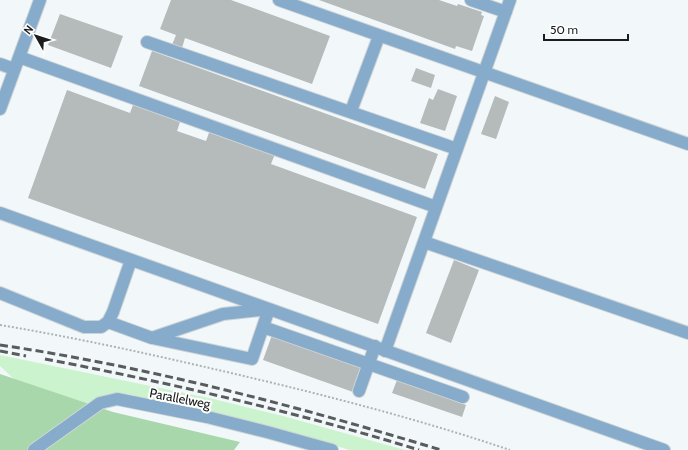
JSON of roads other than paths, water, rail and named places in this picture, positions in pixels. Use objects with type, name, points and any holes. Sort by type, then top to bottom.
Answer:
[{"type":"street","points":[[1,104],[40,0]]},
{"type":"street","points":[[279,0],[688,144]]},
{"type":"street","points":[[471,0],[506,12]]},
{"type":"street","points":[[359,391],[368,364],[380,348],[424,242],[510,0]]},
{"type":"street","points":[[351,111],[379,36]]},
{"type":"street","points":[[147,42],[351,111],[457,149]]},
{"type":"street","points":[[19,56],[436,207]]},
{"type":"street","points":[[0,64],[14,69]]},
{"type":"street","points":[[0,213],[664,450]]},
{"type":"street","points":[[424,242],[688,333]]},
{"type":"street","points":[[0,294],[84,327],[101,327],[108,322],[131,260]]},
{"type":"street","points":[[108,322],[152,338],[252,359],[269,309]]},
{"type":"street","points":[[152,338],[223,314],[269,309]]},
{"type":"street","points":[[263,327],[463,397]]},
{"type":"street","name":"Parallelweg","points":[[35,450],[100,403],[117,400],[215,419],[332,450]]},
{"type":"railway","points":[[0,345],[112,364],[222,389],[332,418],[441,450]]},
{"type":"railway","points":[[0,351],[26,356]]},
{"type":"railway","points":[[45,359],[233,399],[326,423],[419,450]]}]
